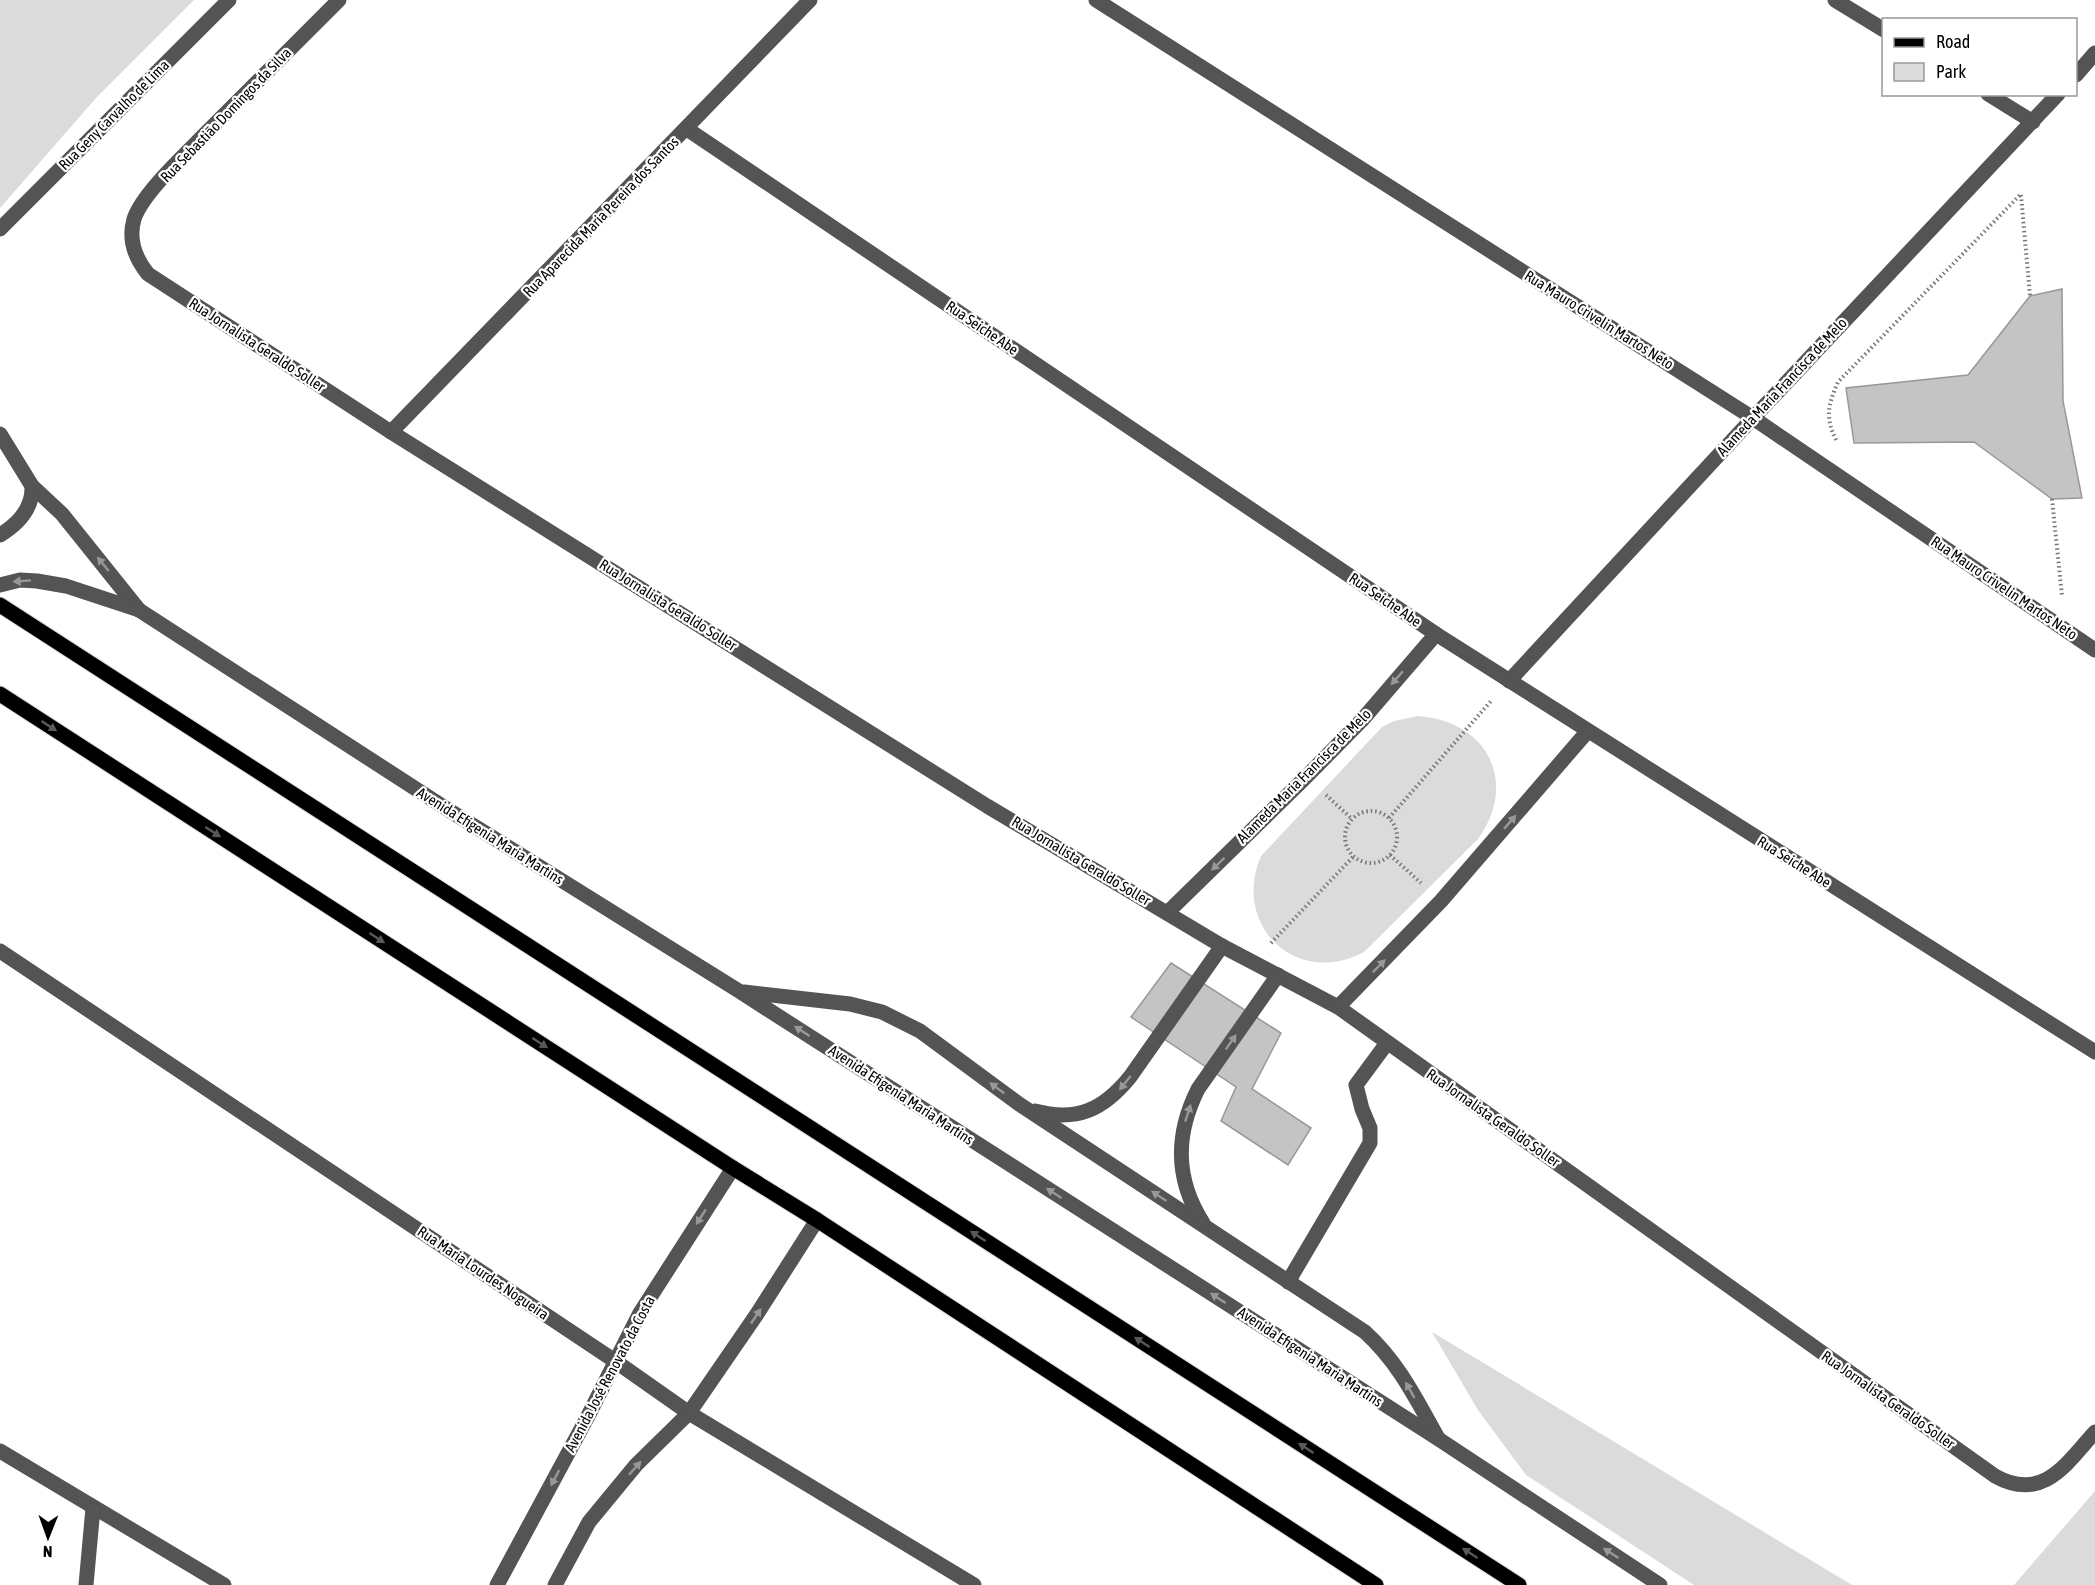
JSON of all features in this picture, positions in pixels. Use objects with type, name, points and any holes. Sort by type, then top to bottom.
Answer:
[{"type":"main road","points":[[0,605],[1519,1585]]},
{"type":"main road","points":[[0,694],[817,1220],[1376,1585]]},
{"type":"street","name":"Rua Geny Carvalho de Lima","points":[[0,229],[229,0]]},
{"type":"street","name":"Rua Sebastião Domingos da Silva","points":[[132,242],[133,223],[140,206],[176,164],[339,0]]},
{"type":"street","name":"Rua Aparecida Maria Pereira dos Santos","points":[[391,432],[810,0]]},
{"type":"street","name":"Rua Mauro Crivelin Martos Neto","points":[[1096,0],[1753,418],[2095,650]]},
{"type":"street","points":[[1834,0],[1882,29]]},
{"type":"street","points":[[2077,74],[2095,53]]},
{"type":"street","points":[[1991,96],[2033,122]]},
{"type":"street","name":"Alameda Maria Francisca de Melo","points":[[1509,681],[2056,96]]},
{"type":"street","name":"Rua Seiche Abe","points":[[687,129],[1436,634],[1587,732],[2095,1052]]},
{"type":"street","name":"Rua Jornalista Geraldo Soller","points":[[132,242],[137,259],[148,274],[391,432],[987,806],[1222,946],[1338,1008],[1995,1476],[2012,1483],[2038,1484],[2054,1476],[2095,1432]]},
{"type":"street","points":[[0,434],[32,486],[62,514],[139,610]]},
{"type":"street","points":[[0,535],[18,522],[28,507],[33,495],[32,486]]},
{"type":"street","points":[[0,585],[20,580],[66,586],[139,610]]},
{"type":"street","name":"Avenida Efigenia Maria Martins","points":[[139,610],[447,809],[739,991],[1440,1440],[1660,1585]]},
{"type":"street","name":"Alameda Maria Francisca de Melo","points":[[1167,913],[1362,720],[1436,634]]},
{"type":"street","points":[[1338,1008],[1441,901],[1587,732]]},
{"type":"street","points":[[1018,1104],[1046,1114],[1076,1114],[1090,1111],[1116,1094],[1222,946]]},
{"type":"street","name":"Rua Maria Lourdes Nogueira","points":[[0,951],[615,1361],[689,1413],[974,1585]]},
{"type":"street","points":[[1207,1228],[1195,1210],[1182,1170],[1183,1128],[1188,1108],[1198,1089],[1278,975]]},
{"type":"street","points":[[739,991],[850,1004],[882,1012],[920,1031],[1018,1104],[1346,1319],[1381,1347],[1396,1365],[1440,1440]]},
{"type":"street","points":[[1288,1282],[1370,1143],[1370,1128],[1356,1085],[1387,1043]]},
{"type":"street","name":"Avenida José Renovato da Costa","points":[[497,1585],[588,1418],[640,1313],[733,1168]]},
{"type":"street","points":[[555,1585],[588,1522],[636,1465],[689,1413],[757,1314],[817,1220]]},
{"type":"street","points":[[0,1452],[224,1585]]},
{"type":"street","points":[[86,1585],[93,1508]]},
{"type":"path","points":[[1842,446],[1835,439],[1828,421],[1831,398],[1838,382],[2021,194],[2030,296]]},
{"type":"path","points":[[2052,499],[2062,596]]},
{"type":"path","points":[[2053,590],[2071,602]]},
{"type":"path","points":[[1389,818],[1509,681]]},
{"type":"path","points":[[1306,777],[1352,819]]},
{"type":"path","points":[[1370,811],[1389,818],[1398,837],[1396,847],[1390,855],[1372,864],[1361,862],[1353,856],[1347,849],[1345,838],[1346,828],[1352,819],[1360,813],[1370,811]]},
{"type":"path","points":[[1390,855],[1441,901]]},
{"type":"path","points":[[1252,962],[1353,856]]},
{"type":"green space","points":[[0,0],[194,0],[96,98],[0,208]]},
{"type":"green space","points":[[1418,716],[1442,720],[1462,729],[1478,742],[1489,758],[1495,776],[1496,796],[1490,818],[1478,839],[1364,952],[1339,961],[1315,962],[1294,956],[1276,944],[1263,927],[1255,906],[1254,882],[1261,856],[1382,727],[1394,721]]},
{"type":"green space","points":[[1432,1332],[1852,1585],[1694,1585],[1526,1475],[1478,1410]]},
{"type":"green space","points":[[2095,1491],[2095,1585],[2014,1585]]},
{"type":"building","points":[[2062,289],[2063,401],[2082,498],[2052,499],[1974,442],[1854,443],[1846,388],[1968,375],[2030,296]]},
{"type":"building","points":[[1171,963],[1281,1033],[1252,1089],[1311,1128],[1288,1165],[1221,1121],[1236,1087],[1131,1017]]}]
